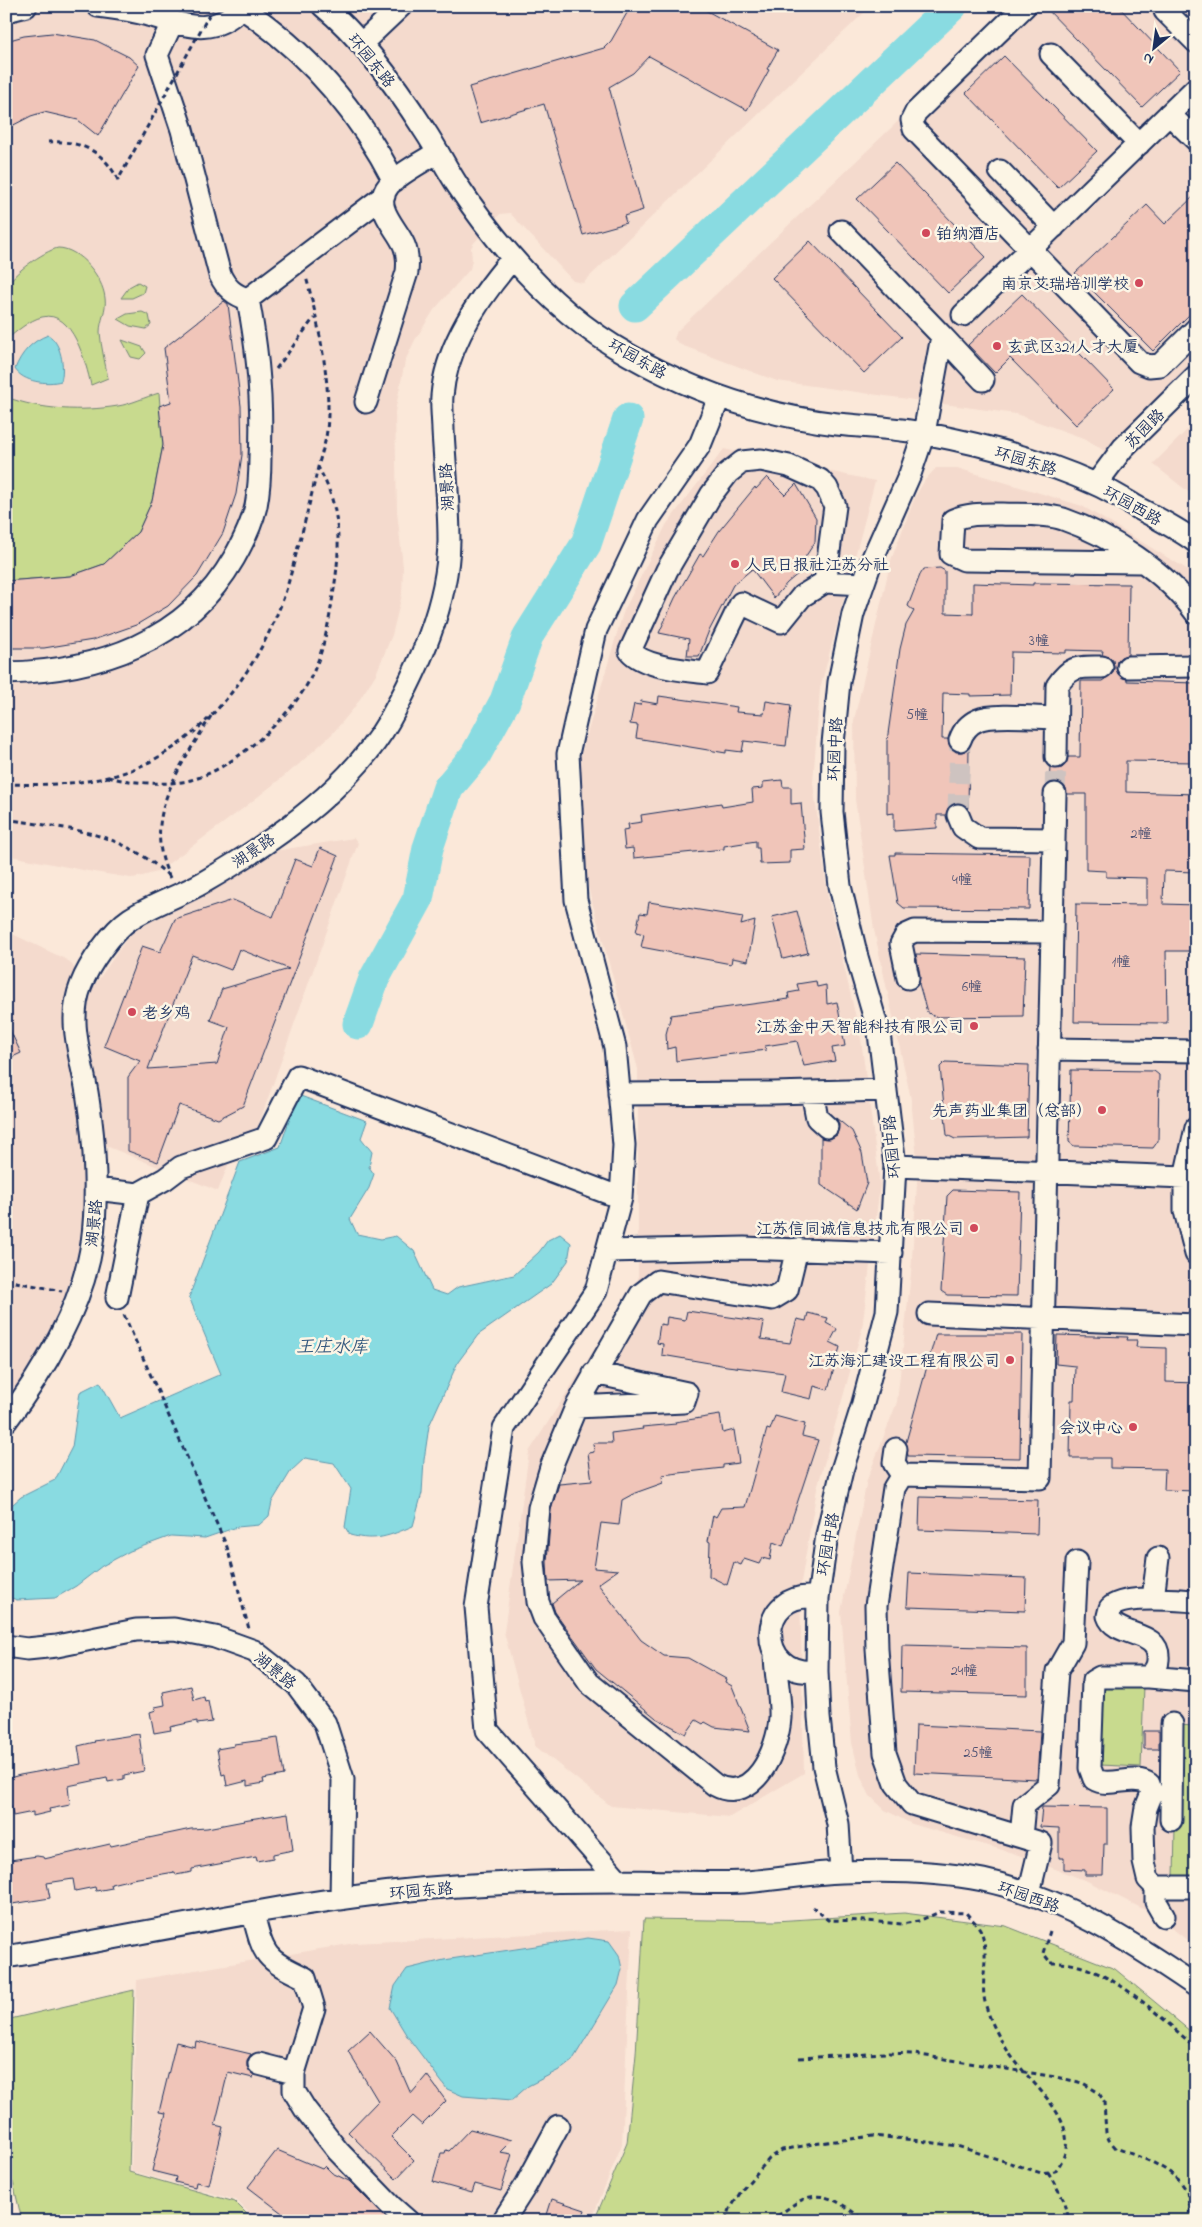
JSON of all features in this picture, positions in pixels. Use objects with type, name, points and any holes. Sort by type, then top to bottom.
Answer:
[{"type":"street","points":[[6,11],[26,6]]},
{"type":"street","points":[[98,6],[145,14],[183,25],[205,27],[225,21],[240,7],[288,42],[335,90],[367,134],[389,189],[383,209],[385,216],[404,244],[407,254],[407,272],[366,402]]},
{"type":"street","points":[[361,44],[401,6]]},
{"type":"street","points":[[1025,6],[916,112],[912,120],[914,128],[1144,364],[1160,365],[1196,330]]},
{"type":"street","name":"环园东路","points":[[332,9],[361,44],[424,130],[458,186],[513,258],[530,278],[568,314],[619,349],[683,384],[719,398],[774,414],[837,424],[894,428],[924,433],[1009,453],[1096,484]]},
{"type":"street","points":[[1165,11],[1196,42]]},
{"type":"street","points":[[173,21],[157,55],[182,130],[220,275],[228,288],[241,297],[248,299]]},
{"type":"street","points":[[1051,54],[1139,144]]},
{"type":"street","points":[[963,315],[1170,114],[1193,95]]},
{"type":"street","points":[[1170,114],[1196,140]]},
{"type":"street","points":[[248,299],[438,152]]},
{"type":"street","points":[[1000,171],[1054,227]]},
{"type":"street","points":[[841,231],[983,380]]},
{"type":"street","name":"湖景路","points":[[6,1421],[34,1385],[60,1336],[78,1294],[92,1247],[96,1189],[88,1100],[77,1050],[74,1016],[81,985],[100,952],[128,921],[202,883],[254,851],[303,815],[354,770],[386,726],[415,673],[431,634],[449,543],[442,396],[444,387],[457,342],[472,312],[492,282],[513,258]]},
{"type":"street","points":[[6,673],[55,670],[115,656],[157,636],[177,623],[206,598],[229,567],[240,547],[256,505],[262,434],[257,347],[248,299]]},
{"type":"street","name":"环园中路","points":[[841,1872],[838,1824],[824,1767],[817,1671],[818,1598],[827,1535],[842,1470],[862,1406],[886,1312],[895,1166],[879,1033],[856,957],[840,886],[832,812],[833,744],[839,682],[853,614],[871,562],[910,474],[924,433],[942,336]]},
{"type":"street","name":"苏园路","points":[[1096,484],[1123,448],[1196,376]]},
{"type":"street","points":[[619,1881],[487,1730],[476,1607],[504,1428],[596,1291],[621,1198],[624,1146],[615,1047],[576,900],[568,754],[596,630],[648,520],[700,445],[719,398]]},
{"type":"street","points":[[826,582],[835,506],[827,488],[820,480],[788,466],[760,460],[742,462],[728,473],[711,495],[667,570],[630,651],[637,658],[680,670],[707,672],[741,603],[781,622],[802,596],[826,582],[863,584]]},
{"type":"street","name":"环园西路","points":[[1096,484],[1196,542]]},
{"type":"street","points":[[1142,562],[964,560],[951,554],[953,520],[966,514],[1028,515],[1061,518],[1114,541],[1142,562],[1194,604]]},
{"type":"street","points":[[1128,667],[1196,666]]},
{"type":"street","points":[[1056,757],[1057,686],[1063,677],[1076,667],[1102,667]]},
{"type":"street","points":[[960,740],[966,728],[972,723],[988,717],[1056,718]]},
{"type":"street","points":[[902,1475],[1040,1478],[1055,794]]},
{"type":"street","points":[[958,815],[963,827],[979,838],[1054,839]]},
{"type":"street","points":[[908,978],[901,944],[906,935],[915,931],[1052,932]]},
{"type":"street","points":[[1049,1049],[1196,1051]]},
{"type":"street","points":[[96,1189],[138,1194],[165,1179],[181,1167],[266,1138],[298,1076],[621,1198]]},
{"type":"street","points":[[619,1094],[886,1090]]},
{"type":"street","points":[[812,1092],[816,1118],[827,1128]]},
{"type":"street","points":[[1196,1128],[1184,1177],[1185,1211],[1196,1254]]},
{"type":"street","points":[[895,1166],[1184,1177]]},
{"type":"street","points":[[117,1298],[138,1194]]},
{"type":"street","points":[[607,1251],[744,1248],[891,1253]]},
{"type":"street","points":[[797,1249],[787,1290],[772,1299],[658,1281],[641,1294],[576,1407],[551,1467],[538,1508],[534,1562],[538,1602],[544,1618],[589,1683],[714,1784],[727,1790],[747,1786],[752,1782],[764,1766],[775,1743],[780,1716],[775,1653],[770,1634],[771,1625],[778,1610],[800,1597],[818,1598]]},
{"type":"street","points":[[929,1314],[1196,1325]]},
{"type":"street","points":[[576,1407],[684,1402],[687,1393],[594,1373]]},
{"type":"street","points":[[896,1449],[894,1462],[902,1475]]},
{"type":"street","points":[[902,1475],[894,1488],[876,1606],[877,1649],[885,1753],[896,1784],[912,1804],[1041,1843],[1029,1893]]},
{"type":"street","points":[[1153,1599],[1158,1558]]},
{"type":"street","points":[[1021,1837],[1024,1806],[1049,1785],[1056,1671],[1073,1643],[1077,1562]]},
{"type":"street","points":[[1149,1676],[1158,1663],[1158,1648],[1150,1641],[1112,1624],[1108,1616],[1110,1608],[1116,1603],[1153,1599],[1196,1601]]},
{"type":"street","name":"湖景路","points":[[6,1646],[27,1648],[57,1646],[136,1630],[174,1628],[215,1637],[254,1651],[296,1684],[325,1724],[343,1779],[341,1899]]},
{"type":"street","points":[[775,1653],[788,1667],[807,1672],[817,1671]]},
{"type":"street","points":[[1171,1820],[1160,1797],[1146,1782],[1101,1782],[1094,1779],[1090,1772],[1093,1682],[1100,1677],[1149,1676],[1196,1681]]},
{"type":"street","points":[[1172,1724],[1160,1797],[1146,1808],[1143,1827],[1144,1862],[1148,1879],[1156,1887],[1196,1887]]},
{"type":"street","name":"环园东路","points":[[6,1957],[341,1899],[401,1891],[487,1884],[619,1881],[742,1882],[841,1872]]},
{"type":"street","name":"环园西路","points":[[841,1872],[927,1873],[982,1880],[1042,1897],[1103,1926],[1148,1953],[1196,1986]]},
{"type":"street","points":[[1156,1887],[1156,1902],[1164,1916]]},
{"type":"street","points":[[252,1914],[266,1952],[275,1964],[305,1978],[314,2008],[294,2073],[294,2092],[338,2151],[408,2221]]},
{"type":"street","points":[[258,2064],[294,2073]]},
{"type":"street","points":[[503,2221],[558,2126]]},
{"type":"path","points":[[48,142],[72,142],[93,150],[112,169],[118,180],[214,6]]},
{"type":"path","points":[[260,391],[315,318]]},
{"type":"path","points":[[108,777],[121,781],[172,782],[191,780],[232,759],[252,745],[283,718],[303,692],[317,662],[331,607],[340,547],[335,503],[318,467]]},
{"type":"path","points":[[179,895],[168,876],[163,859],[160,821],[166,795],[172,782],[214,712]]},
{"type":"path","points":[[6,819],[105,836],[140,852],[168,876]]},
{"type":"path","points":[[6,1280],[78,1294]]},
{"type":"path","points":[[117,1298],[155,1380],[227,1547],[254,1651]]},
{"type":"path","points":[[726,2221],[742,2190],[769,2159],[782,2150],[813,2144],[873,2136],[905,2139],[957,2146],[1041,2173],[1056,2171],[1064,2161],[1066,2146],[1064,2129],[1056,2109],[1041,2089],[1023,2072],[1004,2046],[986,2006],[984,1987],[986,1957],[982,1932],[966,1913],[940,1912],[918,1921],[902,1924],[866,1920],[828,1920],[813,1907]]},
{"type":"path","points":[[1050,1931],[1043,1953],[1051,1963],[1077,1965],[1109,1978],[1148,2006],[1196,2048]]},
{"type":"path","points":[[799,2058],[886,2053],[914,2054],[1083,2084],[1099,2093],[1104,2102],[1106,2133],[1116,2148],[1152,2162],[1168,2171],[1180,2181],[1187,2191],[1191,2221]]},
{"type":"path","points":[[1048,2172],[1065,2202],[1069,2221]]},
{"type":"path","points":[[770,2221],[804,2199],[818,2196],[833,2199],[850,2209],[864,2221]]},
{"type":"shaded area","points":[[6,6],[871,6],[583,283],[573,281],[510,213],[500,214],[473,244],[471,248],[472,260],[470,269],[434,310],[415,340],[405,361],[395,412],[397,511],[403,567],[402,595],[392,635],[376,674],[354,708],[332,734],[298,765],[157,872],[139,877],[131,878],[88,871],[6,855]]},
{"type":"shaded area","points":[[1015,6],[1196,6],[1196,361],[1106,452],[1086,439],[1016,414],[777,381],[681,345],[674,339],[677,331],[889,130]]},
{"type":"shaded area","points":[[1196,421],[1196,498],[1153,464]]},
{"type":"shaded area","points":[[724,449],[875,481],[820,689],[813,783],[828,898],[861,1039],[880,1185],[862,1329],[817,1489],[800,1588],[804,1773],[730,1817],[611,1806],[535,1746],[504,1632],[529,1452],[638,1281],[638,1069],[582,865],[579,761],[623,613],[666,525]]},
{"type":"shaded area","points":[[936,468],[957,468],[1082,506],[1185,568],[1196,578],[1196,1947],[1155,1915],[1087,1881],[1013,1853],[912,1824],[885,1810],[870,1796],[860,1775],[852,1743],[841,1612],[867,1480],[897,1402],[911,1273],[918,1169],[911,1099],[874,930],[855,799],[854,720],[891,560],[915,497],[925,480]]},
{"type":"shaded area","points":[[354,838],[358,843],[248,1155],[232,1155],[218,1191],[96,1142],[96,1120],[84,1007],[86,998],[143,915],[151,911],[171,910],[183,906],[247,858],[256,854]]},
{"type":"shaded area","points":[[6,931],[70,962],[77,972],[89,1217],[69,1301],[6,1409]]},
{"type":"shaded area","points":[[632,1929],[622,2144],[591,2221],[257,2221],[236,2200],[131,2171],[137,1980],[355,1943]]},
{"type":"green space","points":[[58,248],[74,253],[89,265],[100,281],[105,298],[100,332],[108,378],[91,385],[86,364],[76,340],[70,329],[62,321],[53,317],[42,317],[32,321],[6,340],[5,298],[9,282],[29,264]]},
{"type":"green space","points":[[138,282],[145,286],[143,293],[132,298],[121,298],[129,287]]},
{"type":"green space","points":[[142,312],[149,315],[151,325],[146,329],[130,326],[118,319],[127,314]]},
{"type":"green space","points":[[122,340],[142,347],[146,353],[140,359],[131,357]]},
{"type":"green space","points":[[159,393],[163,445],[152,501],[138,532],[104,564],[70,576],[6,581],[6,397],[33,405],[61,409],[90,409],[123,405]]},
{"type":"green space","points":[[1104,1685],[1144,1686],[1141,1767],[1101,1765]]},
{"type":"green space","points":[[1177,1725],[1196,1726],[1196,1878],[1174,1878]]},
{"type":"green space","points":[[904,1913],[1006,1926],[1115,1969],[1196,2036],[1196,2221],[594,2221],[627,2143],[636,2054],[644,1919],[775,1921]]},
{"type":"green space","points":[[134,1990],[129,2172],[235,2202],[254,2221],[22,2221],[13,2182],[6,2180],[6,2020]]},
{"type":"water","points":[[48,335],[56,343],[61,355],[61,381],[49,383],[29,380],[15,369],[20,358],[28,348]]},
{"type":"water","name":"王庄水库","points":[[298,1095],[367,1121],[361,1138],[372,1152],[369,1167],[374,1174],[369,1188],[350,1219],[357,1234],[381,1239],[396,1236],[414,1251],[432,1290],[447,1295],[458,1287],[514,1275],[539,1252],[548,1240],[560,1234],[571,1243],[568,1261],[551,1284],[478,1335],[458,1362],[429,1426],[422,1493],[413,1526],[397,1533],[375,1538],[350,1535],[345,1527],[351,1489],[334,1463],[305,1458],[291,1471],[272,1502],[269,1516],[259,1525],[237,1527],[205,1538],[171,1536],[130,1551],[102,1566],[76,1586],[55,1598],[17,1600],[6,1596],[6,1510],[21,1497],[55,1480],[72,1447],[80,1392],[100,1382],[120,1418],[221,1374],[189,1297],[240,1162],[280,1147]]},
{"type":"water","points":[[588,1938],[609,1941],[619,1955],[622,1969],[618,1985],[572,2061],[563,2068],[528,2086],[512,2100],[463,2096],[447,2089],[407,2036],[390,2008],[395,1986],[407,1969],[444,1960]]},
{"type":"building","points":[[631,6],[698,6],[778,50],[747,110],[649,56],[633,73],[609,87],[643,210],[624,216],[626,223],[583,235],[544,104],[480,123],[469,87],[604,48],[611,41]]},
{"type":"building","points":[[1044,6],[1118,6],[1180,71],[1142,107]]},
{"type":"building","points":[[52,33],[95,40],[129,57],[139,66],[98,136],[78,120],[44,112],[31,116],[6,129],[6,41],[24,36]]},
{"type":"building","points":[[1004,56],[1097,151],[1058,188],[966,93]]},
{"type":"building","points":[[895,163],[986,257],[948,293],[857,199]]},
{"type":"building","points":[[1196,194],[1196,308],[1153,351],[1075,273],[1147,205],[1165,224]]},
{"type":"building","points":[[810,241],[902,337],[864,373],[772,278]]},
{"type":"building","points":[[1022,294],[1114,389],[1076,425],[1010,358],[995,373],[968,345]]},
{"type":"building","points":[[224,301],[228,304],[241,406],[242,455],[236,494],[223,533],[197,576],[168,606],[136,625],[93,640],[44,648],[6,648],[6,581],[70,576],[104,564],[138,532],[152,501],[163,445],[159,406],[171,402],[164,348]]},
{"type":"building","points":[[767,477],[785,495],[796,484],[816,518],[815,542],[802,562],[806,567],[787,583],[774,598],[752,569],[733,585],[708,633],[699,656],[687,656],[689,639],[659,633],[675,598],[700,554],[703,556],[719,531],[755,487],[756,489]]},
{"type":"building","points":[[940,568],[945,571],[945,613],[973,614],[973,583],[1033,585],[1033,583],[1129,584],[1128,655],[1121,657],[1117,661],[1116,668],[1118,674],[1127,679],[1127,681],[1196,683],[1196,762],[1126,761],[1126,792],[1196,794],[1196,872],[1164,871],[1163,904],[1196,905],[1196,951],[1166,951],[1167,1023],[1074,1022],[1076,904],[1147,905],[1147,878],[1106,877],[1106,871],[1086,870],[1086,794],[1067,794],[1066,788],[1061,783],[1049,783],[1050,768],[1062,768],[1066,764],[1068,757],[1080,757],[1081,681],[1102,681],[1112,674],[1114,668],[1113,660],[1102,655],[1103,651],[1066,650],[1066,653],[1011,652],[1010,695],[970,696],[970,694],[943,693],[942,739],[948,739],[950,747],[956,752],[969,749],[968,808],[960,803],[953,804],[948,808],[946,815],[937,815],[937,828],[894,831],[894,813],[887,814],[887,741],[900,649],[906,625],[914,611],[908,606],[920,575],[924,569]]},
{"type":"building","points":[[659,696],[737,707],[736,712],[764,714],[766,701],[791,705],[786,746],[744,741],[742,752],[726,750],[726,753],[636,738],[638,725],[630,724],[634,704],[640,705],[641,701],[658,704]]},
{"type":"building","points":[[782,780],[783,787],[791,787],[791,804],[801,803],[805,849],[790,850],[790,863],[760,864],[759,848],[756,848],[756,841],[724,846],[724,849],[634,858],[633,848],[625,849],[623,830],[629,829],[628,824],[642,822],[641,815],[721,803],[722,807],[753,802],[752,789],[763,788],[763,782]]},
{"type":"building","points":[[320,848],[338,856],[243,1106],[218,1119],[179,1105],[158,1162],[128,1151],[128,1077],[140,1061],[104,1046],[142,946],[160,952],[175,919],[233,900],[273,917],[295,859],[313,866]],"holes":[[[239,949],[289,969],[222,989],[210,1020],[229,1027],[217,1064],[148,1069],[192,955],[231,970]]]},
{"type":"building","points":[[895,853],[1030,855],[1029,909],[904,908],[898,903],[890,855],[895,855]]},
{"type":"building","points":[[649,902],[743,917],[741,925],[755,921],[748,961],[732,958],[731,964],[641,947],[644,934],[636,932],[640,913],[647,914]]},
{"type":"building","points":[[797,911],[808,953],[783,959],[772,917]]},
{"type":"building","points":[[916,954],[1025,957],[1023,1016],[935,1017],[927,1012],[919,984],[920,975]]},
{"type":"building","points":[[816,981],[817,987],[826,985],[827,1004],[837,1002],[845,1046],[832,1048],[835,1061],[804,1066],[797,1041],[765,1046],[766,1050],[676,1061],[675,1047],[667,1049],[666,1034],[671,1015],[789,999],[788,993],[799,991],[797,984]]},
{"type":"building","points":[[6,1022],[21,1053],[6,1060]]},
{"type":"building","points":[[945,1062],[1029,1065],[1027,1137],[955,1139],[947,1135],[940,1067]]},
{"type":"building","points":[[1071,1070],[1154,1071],[1159,1075],[1158,1141],[1153,1148],[1074,1146],[1069,1142]]},
{"type":"building","points":[[836,1118],[852,1131],[862,1153],[867,1183],[857,1209],[821,1185],[821,1138],[830,1139],[837,1135],[839,1124]]},
{"type":"building","points":[[953,1190],[1020,1192],[1017,1296],[947,1295],[941,1291],[947,1196]]},
{"type":"building","points":[[687,1311],[764,1322],[761,1339],[790,1343],[797,1319],[806,1321],[808,1313],[828,1318],[826,1323],[837,1329],[830,1342],[840,1347],[828,1390],[814,1386],[811,1399],[781,1392],[785,1373],[662,1355],[663,1344],[657,1343],[660,1324],[666,1325],[667,1317],[685,1320]]},
{"type":"building","points":[[936,1334],[1022,1334],[1020,1458],[908,1456],[906,1442]]},
{"type":"building","name":"会议中心","points":[[1057,1335],[1128,1337],[1127,1340],[1137,1340],[1136,1347],[1166,1348],[1166,1382],[1196,1383],[1196,1491],[1164,1490],[1165,1469],[1110,1468],[1110,1458],[1070,1458],[1071,1400],[1074,1400],[1075,1366],[1056,1364]]},
{"type":"building","points":[[720,1415],[723,1433],[734,1430],[739,1463],[723,1465],[723,1468],[662,1475],[663,1483],[622,1500],[619,1525],[601,1523],[594,1568],[618,1570],[598,1584],[641,1640],[664,1656],[688,1658],[726,1679],[725,1682],[732,1686],[750,1731],[714,1727],[696,1720],[686,1734],[656,1718],[596,1669],[555,1612],[552,1603],[580,1580],[548,1581],[547,1562],[551,1510],[559,1484],[592,1481],[588,1453],[594,1452],[593,1443],[612,1443],[611,1433],[643,1429],[642,1427],[676,1424],[675,1422]]},
{"type":"building","points":[[775,1416],[805,1424],[802,1436],[818,1440],[783,1546],[773,1542],[770,1560],[762,1558],[759,1564],[744,1559],[741,1565],[734,1562],[727,1585],[709,1576],[710,1542],[708,1541],[713,1515],[716,1517],[721,1508],[745,1507],[767,1429],[770,1430]]},
{"type":"building","points":[[920,1497],[1038,1500],[1037,1534],[919,1530]]},
{"type":"building","points":[[909,1573],[1026,1578],[1025,1611],[907,1607]]},
{"type":"building","points":[[902,1645],[1027,1648],[1027,1695],[901,1692]]},
{"type":"building","points":[[191,1686],[194,1700],[204,1697],[205,1702],[208,1701],[212,1722],[197,1724],[197,1721],[170,1727],[171,1730],[154,1733],[150,1712],[156,1710],[155,1707],[165,1705],[163,1692]]},
{"type":"building","points":[[916,1725],[1040,1731],[1037,1779],[914,1773]]},
{"type":"building","points":[[1144,1731],[1159,1731],[1159,1749],[1144,1749]]},
{"type":"building","points":[[139,1734],[144,1771],[124,1775],[124,1779],[108,1782],[107,1778],[68,1786],[70,1805],[49,1809],[50,1812],[33,1816],[33,1812],[13,1816],[11,1805],[8,1805],[6,1797],[6,1779],[81,1764],[78,1746],[94,1741]]},
{"type":"building","points":[[278,1738],[284,1775],[263,1779],[264,1783],[247,1786],[247,1781],[227,1786],[225,1774],[222,1775],[217,1749],[234,1746],[234,1744]]},
{"type":"building","points":[[1042,1807],[1107,1808],[1107,1844],[1104,1844],[1103,1875],[1085,1875],[1085,1870],[1064,1869],[1064,1858],[1059,1858],[1059,1828],[1040,1827]]},
{"type":"building","points":[[288,1813],[293,1850],[273,1854],[273,1858],[257,1861],[256,1857],[192,1869],[192,1872],[176,1875],[175,1872],[132,1879],[111,1884],[112,1888],[96,1891],[95,1887],[75,1891],[73,1879],[47,1883],[50,1898],[6,1905],[6,1862],[10,1860],[37,1856],[44,1859],[110,1844],[111,1846],[191,1829],[207,1828]]},
{"type":"building","points":[[370,2031],[397,2062],[411,2094],[427,2075],[446,2101],[422,2125],[412,2116],[391,2137],[414,2160],[396,2179],[348,2132],[378,2101],[348,2051]]},
{"type":"building","points":[[196,2041],[251,2054],[247,2060],[247,2067],[254,2075],[253,2078],[228,2072],[215,2125],[223,2127],[209,2185],[196,2182],[195,2187],[175,2182],[176,2177],[152,2171],[166,2113],[159,2112],[176,2042],[195,2047]]},
{"type":"building","points":[[470,2129],[512,2140],[500,2152],[512,2154],[501,2191],[475,2184],[472,2193],[433,2182],[441,2153],[445,2153],[446,2150],[449,2151]]},
{"type":"building","points":[[277,2150],[322,2169],[325,2166],[332,2173],[349,2181],[386,2218],[384,2221],[274,2221],[282,2213],[248,2187]]},
{"type":"building","points":[[552,2199],[585,2210],[581,2221],[545,2221]]},
{"type":"waterway","points":[[635,306],[952,6]]},
{"type":"waterway","points":[[358,1024],[374,979],[418,899],[428,848],[448,788],[475,756],[505,701],[528,636],[586,544],[628,419]]},
{"type":"tunnel","points":[[958,815],[960,740]]},
{"type":"tunnel","points":[[1055,794],[1056,757]]},
{"type":"place","name":"铂纳酒店","points":[[926,233]]},
{"type":"place","name":"南京艾瑞培训学校","points":[[1139,283]]},
{"type":"place","name":"玄武区321人才大厦","points":[[997,346]]},
{"type":"place","name":"人民日报社江苏分社","points":[[735,564]]},
{"type":"place","name":"老乡鸡","points":[[132,1012]]},
{"type":"place","name":"江苏金中天智能科技有限公司","points":[[974,1026]]},
{"type":"place","name":"先声药业集团（总部）","points":[[1102,1110]]},
{"type":"place","name":"江苏信同诚信息技术有限公司","points":[[974,1228]]},
{"type":"place","name":"江苏海汇建设工程有限公司","points":[[1010,1360]]},
{"type":"place","name":"会议中心","points":[[1133,1427]]}]
